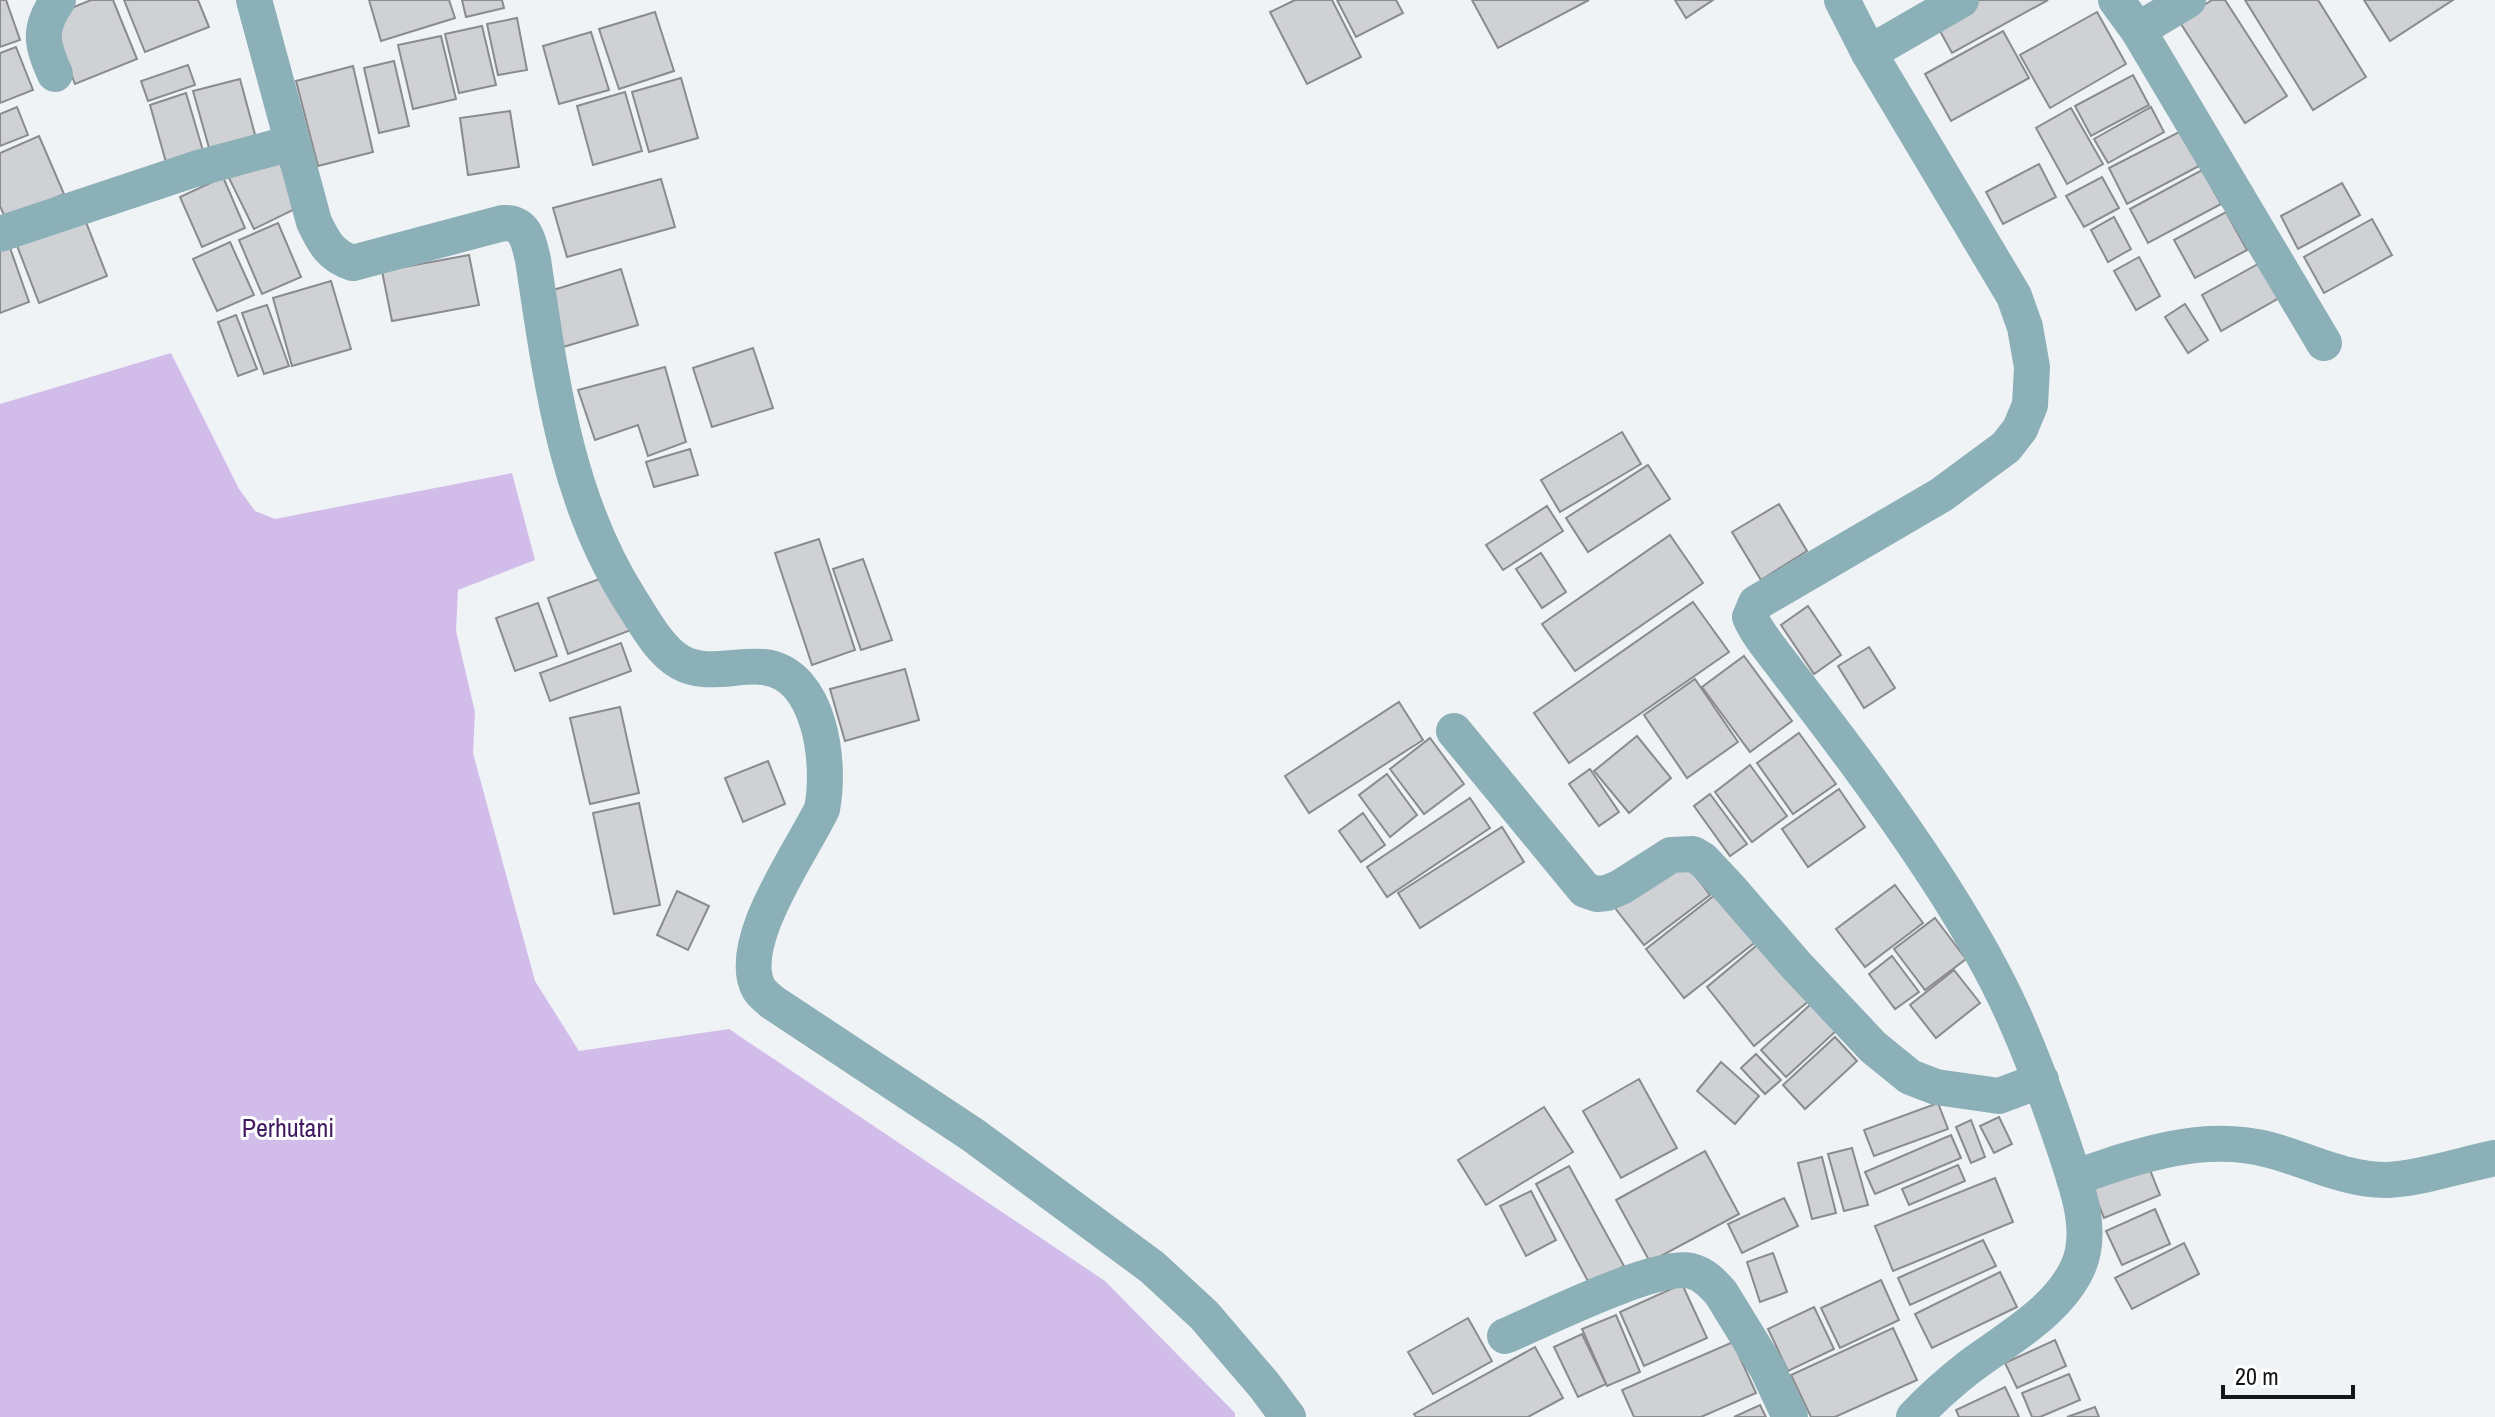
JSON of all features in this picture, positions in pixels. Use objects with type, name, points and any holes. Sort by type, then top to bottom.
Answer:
[{"type":"street","points":[[55,74],[44,47],[43,34],[46,18],[58,0]]},
{"type":"street","points":[[254,0],[314,222],[324,243],[337,258],[353,263],[503,223],[511,222],[524,231],[533,260],[565,449],[586,511],[629,598],[665,648],[680,662],[712,670],[764,667],[783,672],[799,683],[811,707],[822,743],[826,789],[822,809],[762,926],[754,954],[755,975],[760,990],[772,1002],[973,1135],[1152,1267],[1204,1315],[1288,1417]]},
{"type":"street","points":[[1842,0],[1869,53],[2014,296],[2025,327],[2032,367],[2030,405],[2020,429],[2006,447],[1941,495],[1756,603],[1750,617],[1864,773],[1975,943],[2012,1012],[2041,1080],[2074,1178],[2085,1239],[2079,1266],[2049,1305],[2020,1331],[1965,1371],[1914,1417]]},
{"type":"street","points":[[1869,53],[1961,0]]},
{"type":"street","points":[[2116,0],[2138,30],[2324,343]]},
{"type":"street","points":[[2138,30],[2188,0]]},
{"type":"street","points":[[0,234],[195,169],[292,143]]},
{"type":"street","points":[[1454,731],[1585,890],[1607,893],[1671,855],[1693,854],[1708,865],[1873,1047],[1910,1077],[1936,1087],[1999,1096],[2041,1080]]},
{"type":"street","points":[[2074,1178],[2134,1157],[2207,1144],[2239,1144],[2271,1150],[2317,1166],[2386,1180],[2495,1158]]},
{"type":"street","points":[[1505,1336],[1642,1278],[1691,1271],[1712,1283],[1721,1293],[1767,1368],[1790,1417]]},
{"type":"green space","name":"Perhutani","points":[[171,353],[239,489],[255,511],[275,519],[512,473],[535,560],[458,590],[456,631],[475,712],[473,753],[535,981],[579,1051],[729,1029],[1105,1281],[1235,1413],[1235,1417],[0,1417],[0,404]]},
{"type":"building","points":[[0,0],[6,0],[20,40],[0,47]]},
{"type":"building","points":[[91,0],[113,0],[137,59],[75,84],[49,17]]},
{"type":"building","points":[[124,0],[198,0],[209,27],[145,52]]},
{"type":"building","points":[[369,0],[449,0],[455,18],[381,41]]},
{"type":"building","points":[[462,0],[502,0],[504,8],[466,17]]},
{"type":"building","points":[[1295,0],[1332,0],[1361,57],[1307,84],[1270,12]]},
{"type":"building","points":[[1337,0],[1396,0],[1403,13],[1356,37]]},
{"type":"building","points":[[1472,0],[1589,0],[1498,48]]},
{"type":"building","points":[[1675,0],[1713,0],[1686,18]]},
{"type":"building","points":[[1970,0],[2048,0],[1952,53],[1934,20]]},
{"type":"building","points":[[2212,0],[2225,0],[2287,96],[2245,123],[2179,21]]},
{"type":"building","points":[[2245,0],[2318,0],[2366,77],[2313,110]]},
{"type":"building","points":[[2364,0],[2453,0],[2390,41]]},
{"type":"building","points":[[655,12],[674,71],[619,89],[599,29]]},
{"type":"building","points":[[2097,12],[2126,64],[2050,108],[2020,55]]},
{"type":"building","points":[[517,18],[527,70],[498,75],[487,24]]},
{"type":"building","points":[[482,26],[496,85],[459,93],[445,34]]},
{"type":"building","points":[[2003,31],[2029,78],[1951,121],[1925,74]]},
{"type":"building","points":[[591,32],[609,90],[559,104],[543,46]]},
{"type":"building","points":[[441,36],[456,99],[413,109],[398,45]]},
{"type":"building","points":[[16,47],[33,90],[0,103],[0,53]]},
{"type":"building","points":[[394,61],[409,126],[379,133],[364,68]]},
{"type":"building","points":[[188,65],[195,85],[148,101],[141,81]]},
{"type":"building","points":[[353,66],[373,152],[318,166],[296,81]]},
{"type":"building","points":[[2133,75],[2149,105],[2091,136],[2075,106]]},
{"type":"building","points":[[681,78],[698,138],[649,152],[632,92]]},
{"type":"building","points":[[240,79],[257,142],[211,155],[193,91]]},
{"type":"building","points":[[625,92],[642,151],[593,165],[577,106]]},
{"type":"building","points":[[186,93],[204,154],[167,166],[150,105]]},
{"type":"building","points":[[17,107],[28,135],[0,146],[0,114]]},
{"type":"building","points":[[2151,107],[2164,132],[2108,163],[2094,139]]},
{"type":"building","points":[[2071,108],[2103,164],[2067,184],[2036,128]]},
{"type":"building","points":[[510,111],[519,167],[468,175],[460,118]]},
{"type":"building","points":[[2181,131],[2199,166],[2127,204],[2109,168]]},
{"type":"building","points":[[39,136],[64,194],[6,220],[0,206],[0,153]]},
{"type":"building","points":[[275,153],[301,206],[254,229],[228,176]]},
{"type":"building","points":[[2039,164],[2056,197],[2003,224],[1986,192]]},
{"type":"building","points":[[2202,170],[2221,204],[2148,243],[2130,209]]},
{"type":"building","points":[[223,177],[245,228],[202,247],[180,197]]},
{"type":"building","points":[[2102,177],[2119,208],[2084,227],[2066,196]]},
{"type":"building","points":[[661,179],[675,227],[567,257],[553,208]]},
{"type":"building","points":[[2342,183],[2360,215],[2298,249],[2281,216]]},
{"type":"building","points":[[2226,212],[2247,250],[2195,278],[2174,240]]},
{"type":"building","points":[[84,217],[107,276],[39,303],[16,243]]},
{"type":"building","points":[[2114,217],[2131,249],[2108,262],[2091,230]]},
{"type":"building","points":[[2372,219],[2392,255],[2324,293],[2304,257]]},
{"type":"building","points":[[278,223],[301,277],[262,294],[239,240]]},
{"type":"building","points":[[230,242],[254,295],[217,311],[193,259]]},
{"type":"building","points":[[9,245],[29,302],[0,313],[0,248]]},
{"type":"building","points":[[469,255],[479,305],[392,321],[382,271]]},
{"type":"building","points":[[2139,257],[2160,296],[2136,310],[2114,271]]},
{"type":"building","points":[[2267,259],[2286,294],[2221,331],[2202,295]]},
{"type":"building","points":[[621,269],[638,325],[563,347],[547,292]]},
{"type":"building","points":[[331,281],[351,349],[292,366],[273,298]]},
{"type":"building","points":[[2185,304],[2208,340],[2188,353],[2165,317]]},
{"type":"building","points":[[267,305],[289,366],[264,374],[242,313]]},
{"type":"building","points":[[236,315],[257,369],[238,376],[218,322]]},
{"type":"building","points":[[753,348],[773,408],[712,427],[693,368]]},
{"type":"building","points":[[665,367],[686,442],[648,456],[638,425],[595,440],[578,390]]},
{"type":"building","points":[[1622,432],[1641,464],[1560,512],[1541,480]]},
{"type":"building","points":[[690,449],[698,475],[654,487],[646,462]]},
{"type":"building","points":[[1648,465],[1670,499],[1588,552],[1566,518]]},
{"type":"building","points":[[1779,504],[1807,551],[1761,580],[1732,532]]},
{"type":"building","points":[[1547,506],[1563,531],[1503,570],[1486,545]]},
{"type":"building","points":[[1670,535],[1703,583],[1575,671],[1542,624]]},
{"type":"building","points":[[819,539],[855,650],[812,665],[775,553]]},
{"type":"building","points":[[1541,553],[1566,592],[1542,608],[1516,569]]},
{"type":"building","points":[[863,559],[892,640],[861,650],[833,569]]},
{"type":"building","points":[[610,575],[631,630],[568,654],[548,598]]},
{"type":"building","points":[[1693,602],[1729,652],[1569,763],[1534,713]]},
{"type":"building","points":[[538,603],[557,656],[515,671],[496,618]]},
{"type":"building","points":[[1808,606],[1841,655],[1814,674],[1781,625]]},
{"type":"building","points":[[621,643],[631,671],[550,701],[540,673]]},
{"type":"building","points":[[1869,647],[1895,688],[1864,708],[1838,666]]},
{"type":"building","points":[[1744,656],[1792,721],[1750,752],[1702,687]]},
{"type":"building","points":[[905,669],[919,720],[845,741],[830,689]]},
{"type":"building","points":[[1695,679],[1738,742],[1687,778],[1644,715]]},
{"type":"building","points":[[1399,702],[1423,740],[1309,813],[1285,776]]},
{"type":"building","points":[[620,707],[639,793],[590,804],[570,718]]},
{"type":"building","points":[[1799,733],[1836,784],[1793,814],[1757,763]]},
{"type":"building","points":[[1637,736],[1671,778],[1629,813],[1594,771]]},
{"type":"building","points":[[1430,738],[1464,784],[1424,814],[1390,769]]},
{"type":"building","points":[[768,761],[785,804],[743,822],[725,778]]},
{"type":"building","points":[[1750,765],[1787,816],[1752,842],[1715,792]]},
{"type":"building","points":[[1590,769],[1619,812],[1599,826],[1569,784]]},
{"type":"building","points":[[1387,774],[1417,815],[1390,837],[1359,795]]},
{"type":"building","points":[[1839,789],[1865,827],[1808,867],[1782,829]]},
{"type":"building","points":[[1710,794],[1747,844],[1730,856],[1694,806]]},
{"type":"building","points":[[1470,798],[1490,828],[1387,897],[1367,867]]},
{"type":"building","points":[[639,803],[660,905],[614,914],[593,813]]},
{"type":"building","points":[[1363,813],[1385,845],[1361,862],[1339,831]]},
{"type":"building","points":[[1502,827],[1524,862],[1420,928],[1398,893]]},
{"type":"building","points":[[1681,857],[1710,895],[1644,945],[1615,908]]},
{"type":"building","points":[[1895,885],[1923,923],[1865,967],[1836,929]]},
{"type":"building","points":[[677,891],[709,906],[688,950],[657,935]]},
{"type":"building","points":[[1720,891],[1758,940],[1684,998],[1646,949]]},
{"type":"building","points":[[1935,918],[1966,959],[1925,990],[1894,949]]},
{"type":"building","points":[[1762,941],[1810,1000],[1754,1046],[1707,987]]},
{"type":"building","points":[[1892,956],[1919,992],[1895,1009],[1869,974]]},
{"type":"building","points":[[1954,970],[1980,1003],[1936,1038],[1910,1005]]},
{"type":"building","points":[[1812,1003],[1837,1030],[1786,1077],[1761,1050]]},
{"type":"building","points":[[1835,1037],[1857,1061],[1805,1109],[1783,1085]]},
{"type":"building","points":[[1756,1054],[1781,1080],[1765,1094],[1741,1068]]},
{"type":"building","points":[[1721,1062],[1759,1096],[1735,1124],[1697,1091]]},
{"type":"building","points":[[1639,1079],[1677,1148],[1621,1178],[1583,1111]]},
{"type":"building","points":[[1938,1103],[1948,1129],[1874,1156],[1864,1130]]},
{"type":"building","points":[[1544,1107],[1573,1152],[1486,1205],[1458,1160]]},
{"type":"building","points":[[1999,1117],[2012,1144],[1994,1153],[1980,1126]]},
{"type":"building","points":[[1971,1120],[1985,1157],[1971,1163],[1956,1127]]},
{"type":"building","points":[[1951,1135],[1961,1158],[1875,1194],[1865,1172]]},
{"type":"building","points":[[1852,1148],[1868,1205],[1844,1211],[1828,1154]]},
{"type":"building","points":[[1705,1151],[1739,1214],[1650,1262],[1616,1200]]},
{"type":"building","points":[[1822,1157],[1836,1213],[1812,1219],[1798,1163]]},
{"type":"building","points":[[2146,1160],[2160,1195],[2104,1218],[2090,1184]]},
{"type":"building","points":[[1958,1165],[1965,1181],[1909,1205],[1902,1189]]},
{"type":"building","points":[[1569,1166],[1624,1266],[1590,1285],[1536,1184]]},
{"type":"building","points":[[1995,1178],[2013,1222],[1893,1271],[1875,1226]]},
{"type":"building","points":[[1531,1191],[1556,1240],[1526,1256],[1500,1206]]},
{"type":"building","points":[[1784,1198],[1798,1226],[1742,1253],[1728,1224]]},
{"type":"building","points":[[2155,1209],[2170,1244],[2122,1265],[2106,1231]]},
{"type":"building","points":[[1983,1240],[1996,1266],[1910,1305],[1898,1278]]},
{"type":"building","points":[[2184,1243],[2199,1274],[2132,1309],[2115,1278]]},
{"type":"building","points":[[1773,1253],[1787,1292],[1760,1302],[1747,1262]]},
{"type":"building","points":[[2000,1272],[2017,1307],[1932,1348],[1915,1314]]},
{"type":"building","points":[[1881,1280],[1899,1320],[1840,1348],[1821,1308]]},
{"type":"building","points":[[1682,1284],[1707,1338],[1644,1366],[1620,1312]]},
{"type":"building","points":[[1814,1307],[1834,1349],[1788,1371],[1768,1329]]},
{"type":"building","points":[[1616,1315],[1640,1372],[1607,1386],[1582,1329]]},
{"type":"building","points":[[1468,1318],[1492,1361],[1433,1394],[1408,1352]]},
{"type":"building","points":[[1893,1328],[1917,1380],[1835,1417],[1811,1417],[1791,1375]]},
{"type":"building","points":[[1582,1334],[1606,1384],[1578,1397],[1554,1347]]},
{"type":"building","points":[[2055,1340],[2066,1366],[2017,1388],[2005,1363]]},
{"type":"building","points":[[1733,1342],[1756,1393],[1701,1417],[1634,1417],[1622,1390]]},
{"type":"building","points":[[1535,1347],[1563,1398],[1528,1417],[1416,1417],[1414,1414]]},
{"type":"building","points":[[2069,1374],[2080,1400],[2040,1417],[2032,1417],[2022,1393]]},
{"type":"building","points":[[2005,1387],[2019,1417],[1959,1417],[1956,1410]]},
{"type":"building","points":[[1760,1405],[1766,1417],[1734,1417]]},
{"type":"building","points":[[2095,1407],[2099,1417],[2067,1417]]}]
